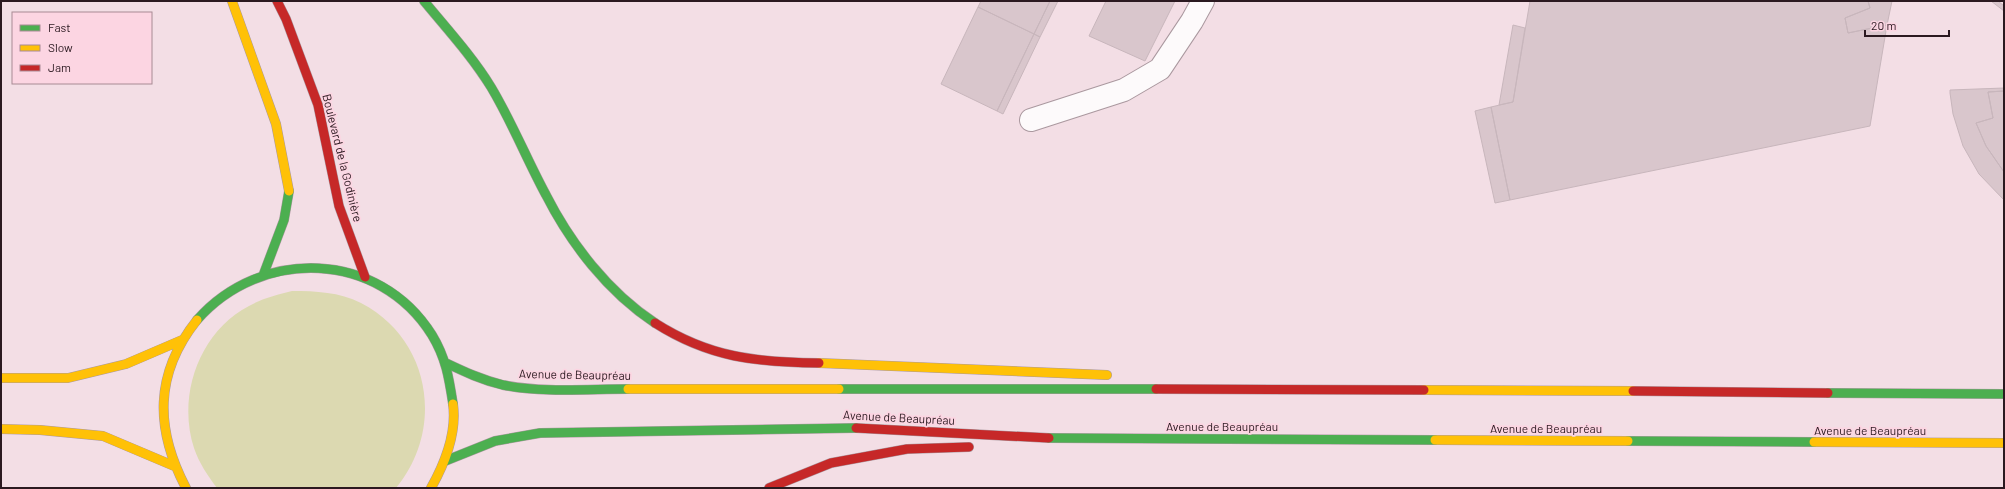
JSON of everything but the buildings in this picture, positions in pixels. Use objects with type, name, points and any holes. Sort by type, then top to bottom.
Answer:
[{"type":"main road","points":[[232,1],[237,11],[276,124],[289,194],[284,220],[264,273]]},
{"type":"main road","name":"Boulevard de la Godinière","points":[[277,1],[286,19],[318,105],[339,206],[365,277]]},
{"type":"main road","points":[[424,1],[489,86],[524,149],[544,192],[566,231],[603,277],[646,318],[685,340],[715,352],[762,360],[1116,375]]},
{"type":"main road","points":[[186,488],[174,466],[165,434],[163,402],[169,370],[182,340],[203,311],[231,289],[264,273],[289,267],[315,266],[341,270],[365,277],[400,298],[427,327],[446,363],[454,412],[445,461],[431,488]]},
{"type":"main road","points":[[1,378],[68,378],[126,364],[182,340]]},
{"type":"main road","name":"Avenue de Beaupréau","points":[[446,363],[478,378],[504,385],[550,388],[1219,389],[2004,394]]},
{"type":"main road","points":[[1161,379],[1219,389]]},
{"type":"main road","name":"Avenue de Beaupréau","points":[[445,461],[495,441],[540,433],[840,427],[1051,438],[2004,443]]},
{"type":"main road","points":[[1,429],[40,430],[103,436],[174,466]]},
{"type":"main road","points":[[1007,445],[1051,438]]},
{"type":"main road","points":[[769,488],[831,463],[907,449],[976,446]]},
{"type":"street","points":[[1031,120],[1124,90],[1160,69],[1192,21],[1203,1]]},
{"type":"shaded area","points":[[292,291],[310,291],[336,294],[361,303],[385,319],[403,339],[416,362],[423,387],[425,413],[421,439],[411,465],[396,488],[217,488],[201,464],[194,448],[189,428],[188,408],[196,367],[205,349],[217,332],[232,317],[260,301]]},
{"type":"traffic: fast","points":[[424,1],[468,54],[491,87],[506,114],[539,182],[556,213],[579,249],[606,282],[638,311],[655,323]]},
{"type":"traffic: fast","points":[[264,273],[284,220],[289,191]]},
{"type":"traffic: fast","points":[[197,320],[223,296],[253,280],[286,270],[319,268],[351,274],[382,287],[409,307],[432,335],[444,360],[453,404]]},
{"type":"traffic: fast","points":[[446,363],[467,373],[503,385],[549,390],[628,389]]},
{"type":"traffic: fast","points":[[839,389],[1156,389]]},
{"type":"traffic: fast","points":[[1828,393],[2004,394]]},
{"type":"traffic: fast","points":[[445,461],[495,441],[540,433],[856,428]]},
{"type":"traffic: fast","points":[[1049,438],[1435,440]]},
{"type":"traffic: fast","points":[[1628,441],[1814,442]]},
{"type":"traffic: slow","points":[[232,1],[276,124],[289,191]]},
{"type":"traffic: slow","points":[[186,488],[176,466],[169,444],[165,423],[164,402],[166,381],[173,361],[183,340],[197,320]]},
{"type":"traffic: slow","points":[[1,378],[68,378],[126,364],[182,340]]},
{"type":"traffic: slow","points":[[819,363],[1107,375]]},
{"type":"traffic: slow","points":[[628,389],[839,389]]},
{"type":"traffic: slow","points":[[1424,390],[1633,391]]},
{"type":"traffic: slow","points":[[431,488],[449,448],[453,426],[453,404]]},
{"type":"traffic: slow","points":[[1,429],[40,430],[103,436],[174,466]]},
{"type":"traffic: slow","points":[[1435,440],[1628,441]]},
{"type":"traffic: slow","points":[[1814,442],[2004,443]]},
{"type":"traffic: jam","points":[[277,1],[286,19],[318,105],[339,206],[365,277]]},
{"type":"traffic: jam","points":[[655,323],[675,335],[695,344],[734,356],[775,361],[819,363]]},
{"type":"traffic: jam","points":[[1156,389],[1424,390]]},
{"type":"traffic: jam","points":[[1633,391],[1828,393]]},
{"type":"traffic: jam","points":[[856,428],[1049,438]]},
{"type":"traffic: jam","points":[[769,488],[831,463],[907,449],[969,447]]}]
